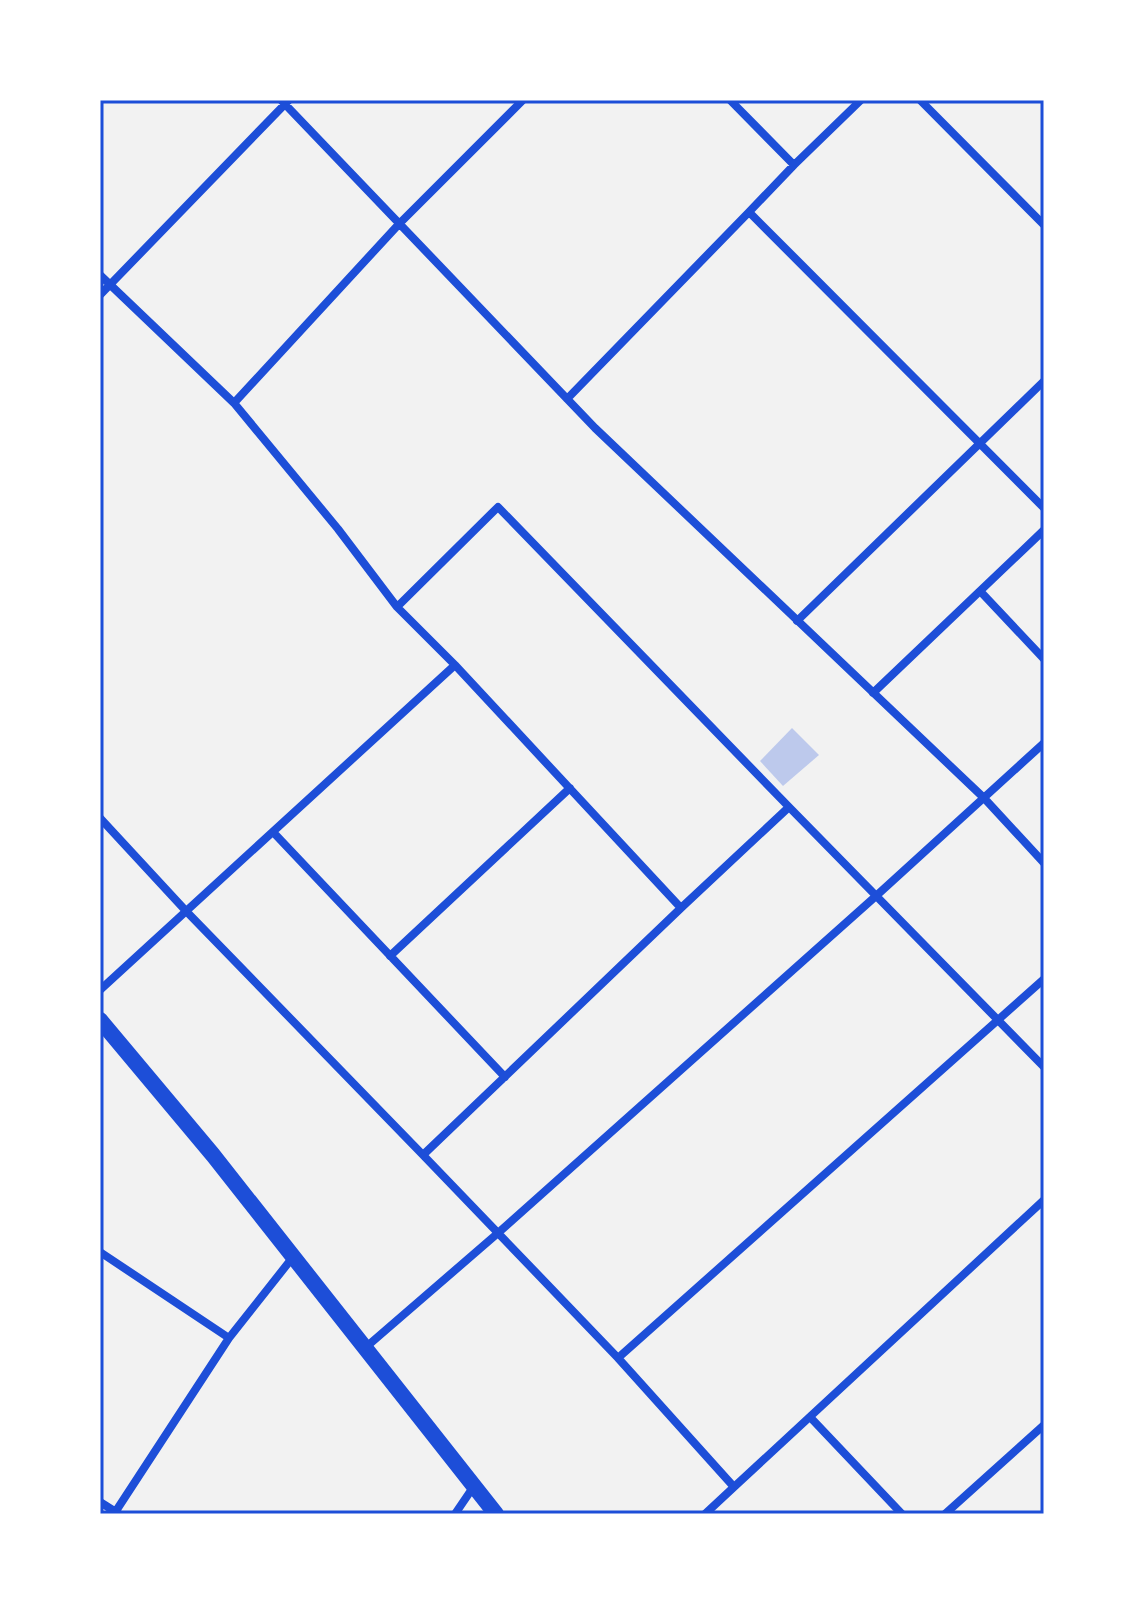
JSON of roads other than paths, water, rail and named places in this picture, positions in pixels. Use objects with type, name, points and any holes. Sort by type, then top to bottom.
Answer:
[{"type":"main road","points":[[100,1020],[213,1155],[496,1514]]},
{"type":"street","points":[[234,403],[399,224],[523,100]]},
{"type":"street","points":[[730,100],[794,165]]},
{"type":"street","points":[[567,399],[861,100]]},
{"type":"street","points":[[920,100],[1044,225]]},
{"type":"street","points":[[100,295],[285,101],[595,428],[984,798],[1044,863]]},
{"type":"street","points":[[749,212],[1044,508]]},
{"type":"street","points":[[100,275],[234,403],[338,529],[397,607],[681,908]]},
{"type":"street","points":[[797,621],[1044,381]]},
{"type":"street","points":[[397,607],[498,507],[1044,1067]]},
{"type":"street","points":[[873,693],[1044,530]]},
{"type":"street","points":[[980,591],[1044,659]]},
{"type":"street","points":[[100,990],[455,665]]},
{"type":"street","points":[[365,1348],[498,1233],[1044,743]]},
{"type":"street","points":[[390,956],[570,788]]},
{"type":"street","points":[[423,1155],[789,807]]},
{"type":"street","points":[[100,818],[618,1358],[734,1487]]},
{"type":"street","points":[[273,832],[505,1077]]},
{"type":"street","points":[[618,1358],[1044,979]]},
{"type":"street","points":[[712,1512],[734,1487],[1044,1200]]},
{"type":"street","points":[[100,1252],[229,1338]]},
{"type":"street","points":[[100,1502],[116,1513],[229,1338],[293,1257]]},
{"type":"street","points":[[810,1417],[902,1514]]},
{"type":"street","points":[[945,1514],[1044,1425]]},
{"type":"street","points":[[455,1514],[474,1486]]}]
